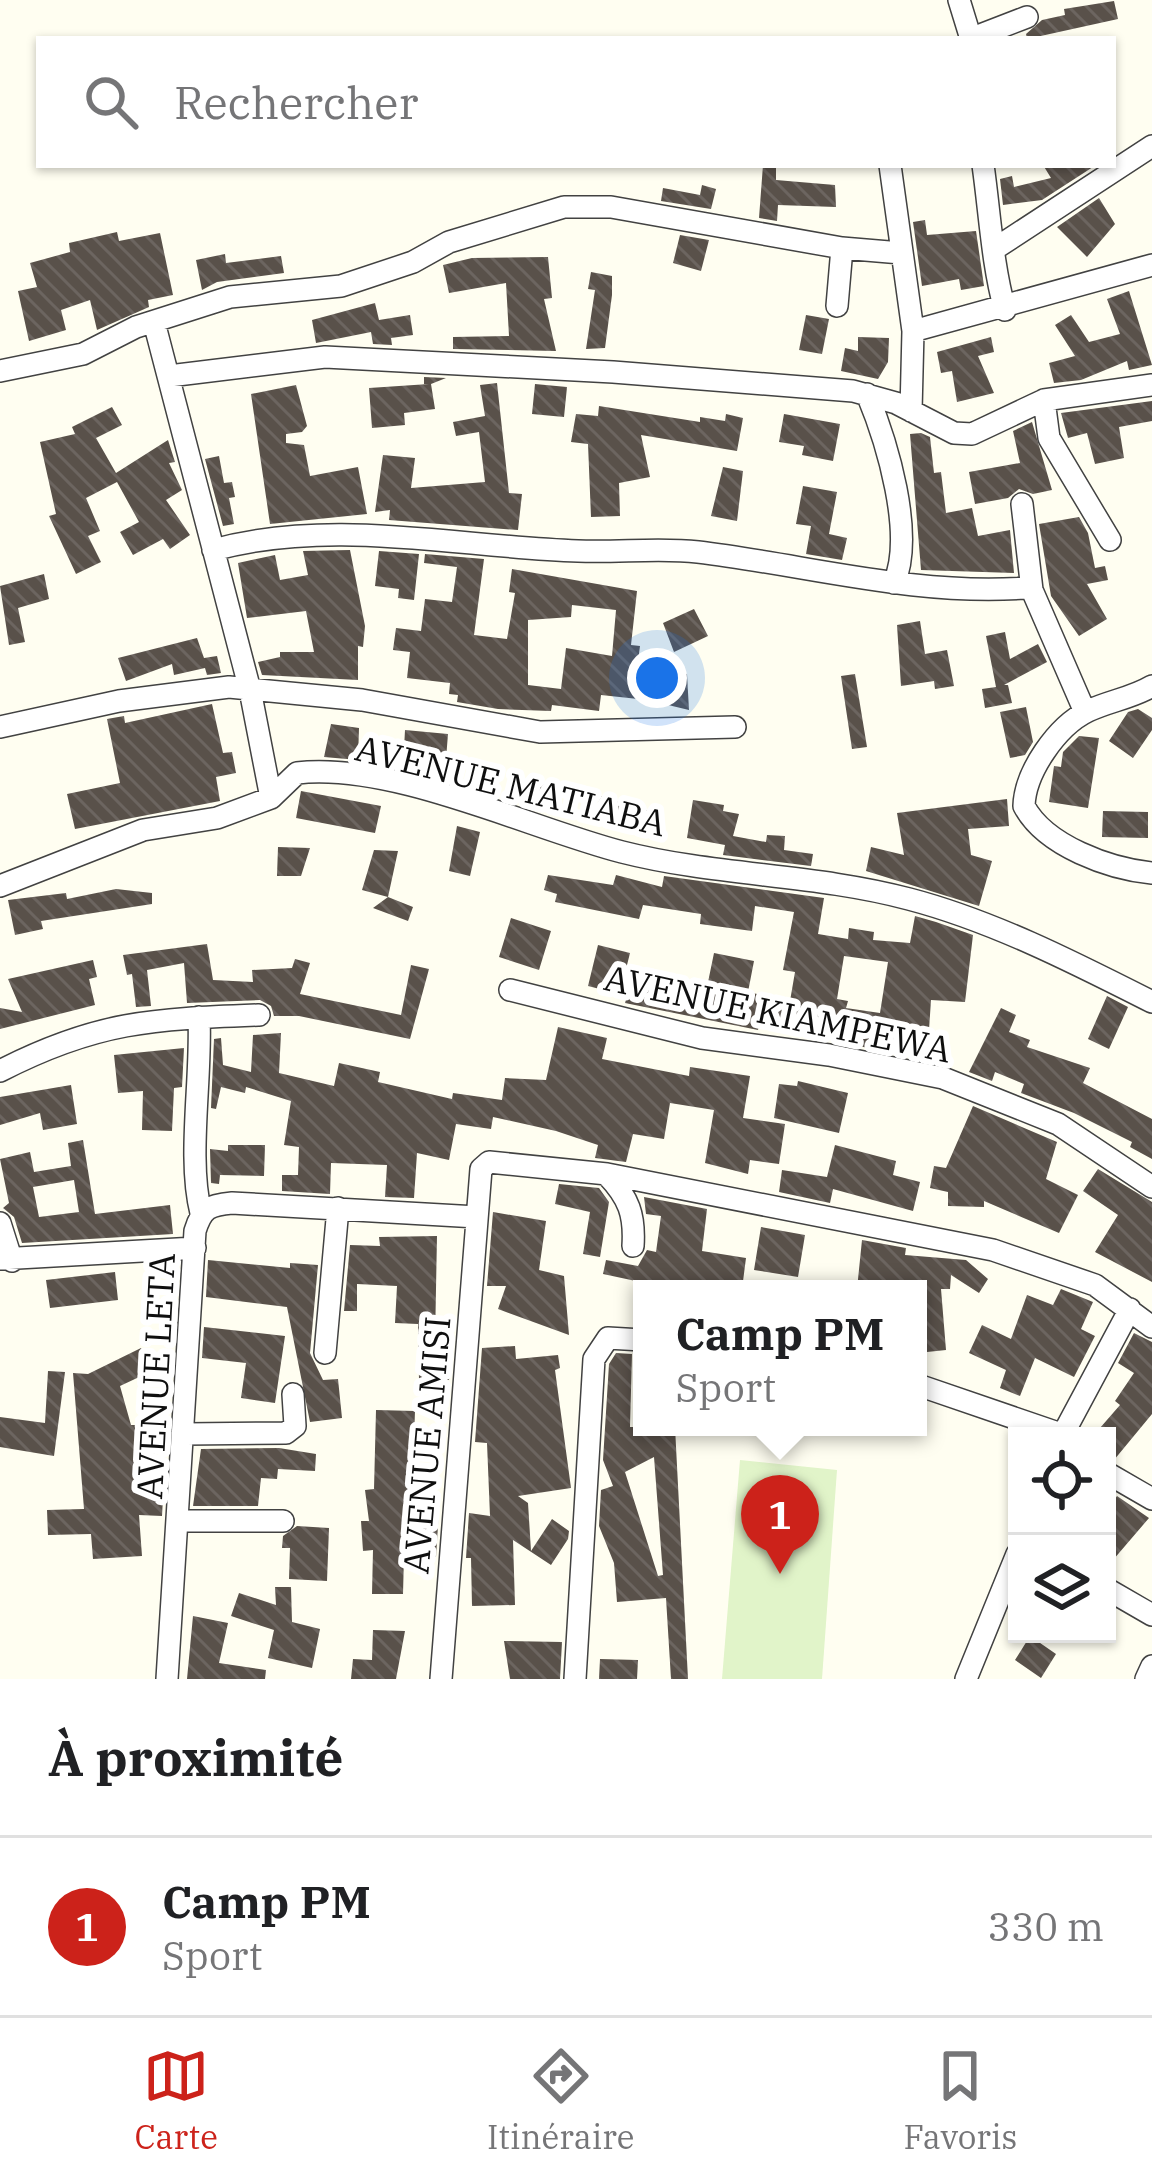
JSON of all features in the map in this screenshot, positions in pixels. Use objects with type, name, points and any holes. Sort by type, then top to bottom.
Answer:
[{"type":"street","points":[[959,0],[969,36]]},
{"type":"street","points":[[978,36],[1027,17]]},
{"type":"street","points":[[996,248],[1152,146]]},
{"type":"street","points":[[890,168],[914,331],[911,412]]},
{"type":"street","points":[[983,168],[996,248],[993,266],[1005,310]]},
{"type":"street","points":[[0,371],[83,354],[154,322],[230,297],[341,286],[412,262],[449,242],[564,207],[611,207],[842,248],[901,253]]},
{"type":"street","points":[[837,305],[842,248]]},
{"type":"street","points":[[914,331],[1005,310],[1152,265]]},
{"type":"street","points":[[154,322],[250,690],[271,799]]},
{"type":"street","points":[[169,376],[325,356],[613,372],[867,394],[954,433],[972,434],[1044,400],[1152,385]]},
{"type":"street","points":[[867,394],[896,492],[900,561],[895,583]]},
{"type":"street","points":[[1044,400],[1048,438],[1110,540]]},
{"type":"street","points":[[1022,504],[1033,590],[1085,712]]},
{"type":"street","points":[[213,550],[278,537],[372,535],[579,551],[694,551],[895,583],[1033,590]]},
{"type":"street","points":[[1152,686],[1085,712],[1061,730],[1036,768],[1024,806],[1066,844],[1104,863],[1152,873]]},
{"type":"street","points":[[0,727],[119,701],[229,687],[362,700],[540,732],[735,727]]},
{"type":"street","name":"AVENUE MATIABA","points":[[0,886],[143,830],[217,818],[271,799],[297,773],[342,774],[494,809],[629,854],[905,898],[955,913],[1152,1002]]},
{"type":"street","name":"AVENUE KIAMPEWA","points":[[510,990],[702,1038],[847,1058],[943,1078],[1058,1124],[1152,1187]]},
{"type":"street","points":[[0,1071],[83,1032],[135,1020],[259,1015]]},
{"type":"street","points":[[199,1017],[202,1078],[194,1188],[200,1213]]},
{"type":"street","name":"AVENUE AMISI","points":[[441,1679],[481,1169],[493,1160],[607,1174],[993,1250],[1073,1276],[1152,1327]]},
{"type":"street","points":[[607,1174],[624,1192],[635,1218],[633,1246]]},
{"type":"street","name":"AVENUE LETA","points":[[167,1679],[200,1213],[211,1205],[232,1203],[477,1217]]},
{"type":"street","points":[[326,1353],[338,1208]]},
{"type":"street","points":[[0,1223],[4,1264],[195,1248]]},
{"type":"street","points":[[1065,1427],[1130,1310]]},
{"type":"street","points":[[575,1679],[594,1359],[608,1338],[633,1339]]},
{"type":"street","points":[[927,1388],[1038,1427]]},
{"type":"street","points":[[186,1434],[286,1433],[295,1426],[293,1394]]},
{"type":"street","points":[[1116,1478],[1152,1499]]},
{"type":"street","points":[[181,1521],[283,1521]]},
{"type":"street","points":[[966,1679],[1008,1576]]},
{"type":"street","points":[[1116,1594],[1152,1615]]},
{"type":"street","points":[[1146,1679],[1152,1666]]},
{"type":"green space","points":[[740,1460],[837,1470],[822,1679],[722,1679]]},
{"type":"building","points":[[1114,1],[1118,19],[1026,36],[1042,20],[1065,15],[1064,9]]},
{"type":"building","points":[[763,168],[776,168],[776,180],[835,185],[836,207],[778,205],[777,221],[759,218]]},
{"type":"building","points":[[1045,168],[1091,168],[1042,200],[1003,205],[1000,179],[1012,176],[1014,187],[1051,178]]},
{"type":"building","points":[[702,185],[716,189],[711,209],[661,201],[663,188],[700,195]]},
{"type":"building","points":[[1099,198],[1115,224],[1087,257],[1057,227]]},
{"type":"building","points":[[925,220],[927,235],[976,231],[984,286],[961,290],[959,279],[922,286],[913,222]]},
{"type":"building","points":[[117,232],[119,241],[160,233],[173,295],[148,300],[149,307],[97,330],[90,300],[61,310],[66,330],[29,341],[18,291],[37,287],[30,263],[70,252],[69,243]]},
{"type":"building","points":[[680,235],[709,240],[701,271],[673,263]]},
{"type":"building","points":[[225,254],[226,263],[281,256],[284,273],[217,282],[202,290],[196,260]]},
{"type":"building","points":[[548,257],[552,298],[544,299],[556,351],[453,349],[453,337],[509,336],[506,283],[449,293],[443,265],[472,258]]},
{"type":"building","points":[[591,272],[612,276],[605,348],[586,349],[595,290],[588,289]]},
{"type":"building","points":[[1129,291],[1152,365],[1129,370],[1127,361],[1081,380],[1054,383],[1049,363],[1075,356],[1055,325],[1071,315],[1089,342],[1120,334],[1107,299]]},
{"type":"building","points":[[375,303],[379,320],[410,315],[413,335],[391,338],[392,345],[373,344],[371,332],[316,343],[312,320]]},
{"type":"building","points":[[806,315],[829,319],[822,354],[799,350]]},
{"type":"building","points":[[858,337],[889,338],[888,362],[878,379],[841,371],[845,348],[858,351]]},
{"type":"building","points":[[991,337],[994,352],[978,356],[994,393],[957,402],[952,371],[941,373],[937,352]]},
{"type":"building","points":[[424,377],[446,378],[431,384],[435,409],[404,413],[405,425],[372,428],[369,388],[429,384],[424,384]]},
{"type":"building","points":[[497,383],[509,493],[522,494],[518,530],[389,520],[390,510],[375,512],[383,455],[415,458],[411,488],[485,482],[479,432],[456,436],[453,422],[485,416],[480,385]]},
{"type":"building","points":[[535,384],[567,387],[564,417],[532,414]]},
{"type":"building","points":[[296,385],[307,426],[302,432],[286,434],[286,443],[304,445],[310,476],[358,467],[367,514],[270,524],[251,394]]},
{"type":"building","points":[[1152,401],[1152,421],[1119,427],[1124,458],[1095,464],[1087,433],[1068,438],[1061,413]]},
{"type":"building","points":[[599,406],[700,422],[700,417],[725,421],[726,414],[743,418],[737,451],[641,435],[650,477],[619,483],[620,516],[591,517],[588,444],[571,442],[576,414],[598,416]]},
{"type":"building","points":[[112,407],[122,425],[96,438],[116,473],[168,440],[175,462],[169,463],[182,490],[166,500],[190,535],[170,549],[163,539],[133,555],[120,532],[139,522],[117,482],[86,498],[100,531],[88,536],[101,562],[76,574],[49,516],[56,514],[40,442],[75,434],[72,427]]},
{"type":"building","points":[[784,414],[840,424],[833,461],[802,455],[804,446],[779,442]]},
{"type":"building","points":[[1032,422],[1052,490],[1033,494],[1019,489],[1008,498],[975,504],[969,472],[1020,463],[1013,431]]},
{"type":"building","points":[[910,434],[930,437],[934,473],[941,472],[946,513],[972,508],[978,536],[1010,530],[1014,573],[921,570]]},
{"type":"building","points":[[219,456],[224,483],[232,482],[235,497],[229,498],[234,524],[223,526],[205,459]]},
{"type":"building","points":[[723,467],[743,471],[737,521],[711,516]]},
{"type":"building","points":[[803,486],[837,492],[829,534],[847,538],[842,560],[806,554],[811,526],[796,524]]},
{"type":"building","points":[[1079,517],[1088,533],[1095,568],[1105,566],[1108,580],[1087,584],[1107,619],[1079,636],[1051,596],[1039,524]]},
{"type":"building","points":[[350,550],[365,626],[363,647],[358,646],[358,680],[262,675],[258,662],[280,657],[280,652],[314,652],[306,611],[247,618],[238,563],[275,555],[280,580],[308,575],[303,551]]},
{"type":"building","points":[[379,551],[419,554],[414,600],[398,598],[399,589],[375,586]]},
{"type":"building","points":[[425,554],[484,559],[474,635],[507,639],[515,593],[509,592],[512,569],[637,591],[631,645],[640,646],[637,669],[687,674],[689,710],[643,699],[640,685],[638,699],[601,695],[599,711],[552,705],[551,711],[498,709],[457,702],[458,695],[449,694],[450,683],[407,678],[410,652],[393,650],[396,628],[421,631],[425,599],[452,602],[457,567],[424,563]],"holes":[[[572,605],[616,610],[612,656],[566,648],[561,689],[528,685],[528,620],[571,617]]]},
{"type":"building","points":[[44,574],[49,599],[18,608],[25,642],[9,645],[0,586]]},
{"type":"building","points":[[694,609],[708,636],[674,652],[663,623]]},
{"type":"building","points":[[920,621],[925,654],[947,650],[954,686],[935,689],[934,681],[901,686],[897,625]]},
{"type":"building","points":[[1005,632],[1010,659],[1038,644],[1047,662],[1004,685],[1008,685],[1012,703],[985,708],[982,689],[996,687],[986,636]]},
{"type":"building","points":[[197,638],[204,658],[217,656],[221,673],[207,675],[205,668],[174,675],[172,664],[126,681],[118,658]]},
{"type":"building","points":[[855,674],[867,747],[852,749],[841,676]]},
{"type":"building","points":[[212,704],[223,753],[232,752],[236,773],[216,777],[220,801],[75,829],[67,794],[120,783],[107,719],[124,716],[125,723]]},
{"type":"building","points":[[1026,707],[1033,742],[1025,755],[1010,758],[1000,712]]},
{"type":"building","points":[[1138,709],[1152,718],[1152,730],[1133,758],[1109,741],[1128,712]]},
{"type":"building","points":[[331,724],[359,728],[358,760],[324,757]]},
{"type":"building","points":[[405,730],[448,734],[446,759],[433,758],[431,775],[403,768]]},
{"type":"building","points":[[1079,736],[1099,738],[1088,808],[1049,802],[1054,766],[1061,767],[1063,752]]},
{"type":"building","points":[[508,780],[557,785],[554,811],[506,798]]},
{"type":"building","points":[[301,791],[381,806],[375,833],[296,818]]},
{"type":"building","points":[[600,796],[652,812],[646,837],[594,823]]},
{"type":"building","points":[[1007,799],[1009,826],[968,829],[971,855],[992,861],[979,906],[866,871],[871,847],[904,855],[897,813]]},
{"type":"building","points":[[693,800],[724,805],[723,811],[739,814],[733,836],[766,842],[767,835],[785,836],[784,850],[813,854],[811,866],[723,855],[725,845],[687,838]]},
{"type":"building","points":[[1103,811],[1148,812],[1148,838],[1102,837]]},
{"type":"building","points":[[457,826],[480,832],[470,876],[449,871]]},
{"type":"building","points":[[278,847],[310,848],[301,876],[277,876]]},
{"type":"building","points":[[374,850],[398,851],[388,897],[362,890]]},
{"type":"building","points":[[548,875],[613,885],[616,875],[662,887],[664,876],[824,898],[818,934],[848,939],[849,928],[874,932],[873,940],[910,943],[915,916],[973,935],[965,1002],[931,1000],[929,1030],[904,1028],[899,1054],[848,1044],[849,1037],[761,1019],[758,1030],[625,1003],[627,996],[588,986],[598,945],[630,953],[627,965],[707,987],[714,953],[754,961],[748,992],[790,1001],[795,972],[783,970],[794,912],[755,906],[752,931],[700,924],[701,914],[643,905],[639,919],[555,902],[557,894],[544,890]],"holes":[[[844,956],[888,962],[880,1013],[846,1008],[848,1001],[837,999]]]},
{"type":"building","points":[[116,889],[152,893],[152,904],[41,921],[43,929],[15,935],[8,900],[66,893],[67,899]]},
{"type":"building","points":[[388,897],[413,907],[408,921],[373,908]]},
{"type":"building","points":[[511,918],[551,931],[539,970],[499,957]]},
{"type":"building","points":[[207,944],[213,980],[253,982],[252,970],[292,968],[295,959],[310,963],[300,994],[401,1015],[411,965],[429,969],[410,1039],[299,1016],[274,1016],[271,1006],[260,1000],[187,1003],[184,963],[147,970],[151,1006],[136,1007],[132,974],[127,975],[123,955]]},
{"type":"building","points":[[93,960],[97,977],[89,979],[95,1005],[0,1029],[0,1008],[22,1012],[8,979]]},
{"type":"building","points":[[1107,996],[1128,1007],[1109,1049],[1088,1039]]},
{"type":"building","points":[[1001,1008],[1016,1015],[1009,1032],[1030,1040],[1027,1047],[1090,1068],[1083,1083],[1152,1119],[1152,1159],[1130,1147],[1132,1142],[1021,1093],[1024,1084],[995,1072],[992,1081],[969,1072]]},
{"type":"building","points":[[558,1027],[607,1038],[602,1059],[689,1076],[690,1067],[750,1076],[743,1118],[785,1124],[779,1164],[750,1160],[748,1174],[705,1163],[714,1110],[670,1103],[664,1139],[633,1134],[626,1162],[595,1158],[598,1145],[493,1117],[491,1129],[456,1124],[449,1160],[417,1153],[414,1198],[385,1197],[387,1165],[331,1163],[330,1194],[282,1191],[282,1175],[298,1175],[299,1147],[284,1145],[291,1101],[246,1087],[245,1093],[221,1087],[216,1109],[211,1108],[214,1039],[221,1038],[223,1065],[251,1072],[253,1035],[281,1033],[279,1073],[334,1086],[339,1063],[380,1072],[378,1082],[452,1099],[453,1093],[502,1100],[505,1078],[546,1080]]},
{"type":"building","points":[[184,1048],[182,1087],[174,1088],[172,1131],[142,1130],[143,1091],[118,1093],[114,1055]]},
{"type":"building","points":[[798,1081],[848,1093],[839,1133],[774,1118],[779,1084],[797,1086]]},
{"type":"building","points":[[71,1085],[77,1124],[43,1130],[40,1113],[0,1125],[0,1097]]},
{"type":"building","points":[[973,1106],[1057,1142],[1046,1179],[1078,1195],[1059,1233],[984,1201],[984,1207],[948,1206],[948,1192],[930,1188],[934,1166],[946,1168]]},
{"type":"building","points":[[83,1140],[95,1214],[170,1205],[173,1234],[22,1243],[14,1217],[3,1208],[9,1203],[0,1159],[30,1152],[34,1172],[71,1166],[68,1143]],"holes":[[[74,1180],[79,1212],[39,1217],[33,1187]]]},
{"type":"building","points":[[228,1145],[265,1145],[264,1176],[220,1175],[219,1184],[211,1183],[210,1149],[228,1151]]},
{"type":"building","points":[[835,1145],[896,1161],[893,1175],[920,1182],[913,1211],[833,1189],[830,1203],[779,1192],[782,1170],[827,1177]]},
{"type":"building","points":[[1098,1169],[1152,1202],[1152,1282],[1095,1252],[1118,1215],[1083,1191]]},
{"type":"building","points":[[559,1184],[599,1188],[609,1202],[600,1257],[583,1254],[590,1212],[555,1204]]},
{"type":"building","points":[[644,1197],[707,1209],[702,1251],[746,1258],[743,1280],[633,1280],[603,1274],[606,1260],[638,1266],[647,1250],[656,1252],[661,1216],[646,1214]]},
{"type":"building","points":[[493,1212],[546,1221],[539,1270],[564,1276],[569,1335],[498,1309],[506,1286],[487,1286]]},
{"type":"building","points":[[761,1227],[805,1235],[798,1277],[754,1270]]},
{"type":"building","points":[[437,1236],[435,1342],[452,1350],[449,1380],[419,1380],[418,1324],[395,1323],[397,1286],[357,1284],[357,1311],[344,1311],[350,1245],[380,1246],[379,1237]]},
{"type":"building","points":[[862,1240],[906,1248],[905,1255],[966,1260],[988,1279],[979,1293],[951,1275],[950,1289],[941,1289],[946,1350],[927,1352],[927,1280],[858,1280]]},
{"type":"building","points":[[208,1260],[290,1268],[290,1263],[318,1265],[310,1353],[323,1380],[338,1379],[342,1418],[310,1422],[287,1307],[206,1297]]},
{"type":"building","points":[[115,1272],[118,1300],[50,1308],[46,1280]]},
{"type":"building","points":[[1061,1289],[1093,1302],[1081,1329],[1095,1336],[1074,1377],[1035,1358],[1020,1396],[1000,1388],[1006,1370],[969,1353],[982,1325],[1011,1339],[1027,1295],[1053,1305]]},
{"type":"building","points":[[204,1327],[285,1336],[275,1403],[241,1398],[246,1363],[202,1358]]},
{"type":"building","points":[[1134,1333],[1152,1342],[1152,1414],[1116,1458],[1116,1427],[1101,1427],[1120,1405],[1115,1401],[1134,1373],[1118,1363]]},
{"type":"building","points":[[515,1346],[516,1359],[558,1355],[560,1368],[555,1370],[571,1488],[518,1496],[528,1503],[531,1551],[552,1519],[569,1531],[568,1539],[551,1565],[513,1540],[515,1605],[472,1606],[471,1558],[466,1558],[469,1513],[490,1516],[487,1443],[475,1442],[482,1348]]},
{"type":"building","points":[[141,1348],[152,1371],[120,1386],[131,1425],[159,1425],[150,1480],[164,1480],[162,1516],[139,1515],[142,1556],[93,1559],[91,1534],[48,1535],[47,1510],[84,1509],[73,1373],[88,1374]]},
{"type":"building","points":[[616,1353],[632,1354],[633,1436],[675,1436],[688,1679],[671,1679],[666,1598],[617,1602],[614,1563],[599,1526],[601,1490],[613,1486],[603,1460],[609,1364]],"holes":[[[654,1457],[663,1575],[658,1576],[625,1472]]]},
{"type":"building","points":[[48,1371],[65,1372],[54,1456],[0,1447],[0,1417],[45,1423]]},
{"type":"building","points":[[376,1410],[415,1411],[412,1497],[440,1494],[436,1557],[404,1556],[403,1594],[372,1594],[373,1550],[363,1551],[361,1521],[369,1521],[365,1490],[374,1489]]},
{"type":"building","points":[[279,1448],[316,1454],[315,1471],[278,1469],[277,1479],[261,1478],[258,1506],[193,1506],[201,1449]]},
{"type":"building","points":[[1116,1497],[1149,1518],[1116,1556],[1116,1535]]},
{"type":"building","points":[[297,1526],[329,1528],[327,1581],[289,1579],[290,1548],[282,1548],[283,1536]]},
{"type":"building","points":[[275,1587],[291,1587],[292,1622],[320,1629],[312,1668],[268,1658],[274,1630],[231,1616],[239,1593],[276,1605]]},
{"type":"building","points":[[193,1616],[228,1623],[219,1663],[266,1670],[265,1679],[187,1679]]},
{"type":"building","points":[[373,1630],[405,1631],[396,1679],[351,1679],[353,1659],[372,1660]]},
{"type":"building","points":[[504,1641],[562,1642],[560,1679],[510,1679]]},
{"type":"building","points":[[1026,1643],[1040,1643],[1056,1654],[1041,1678],[1015,1660]]},
{"type":"building","points":[[600,1659],[638,1660],[637,1679],[599,1679]]},
{"type":"place","name":"Camp PM","points":[[780,1574]]}]
